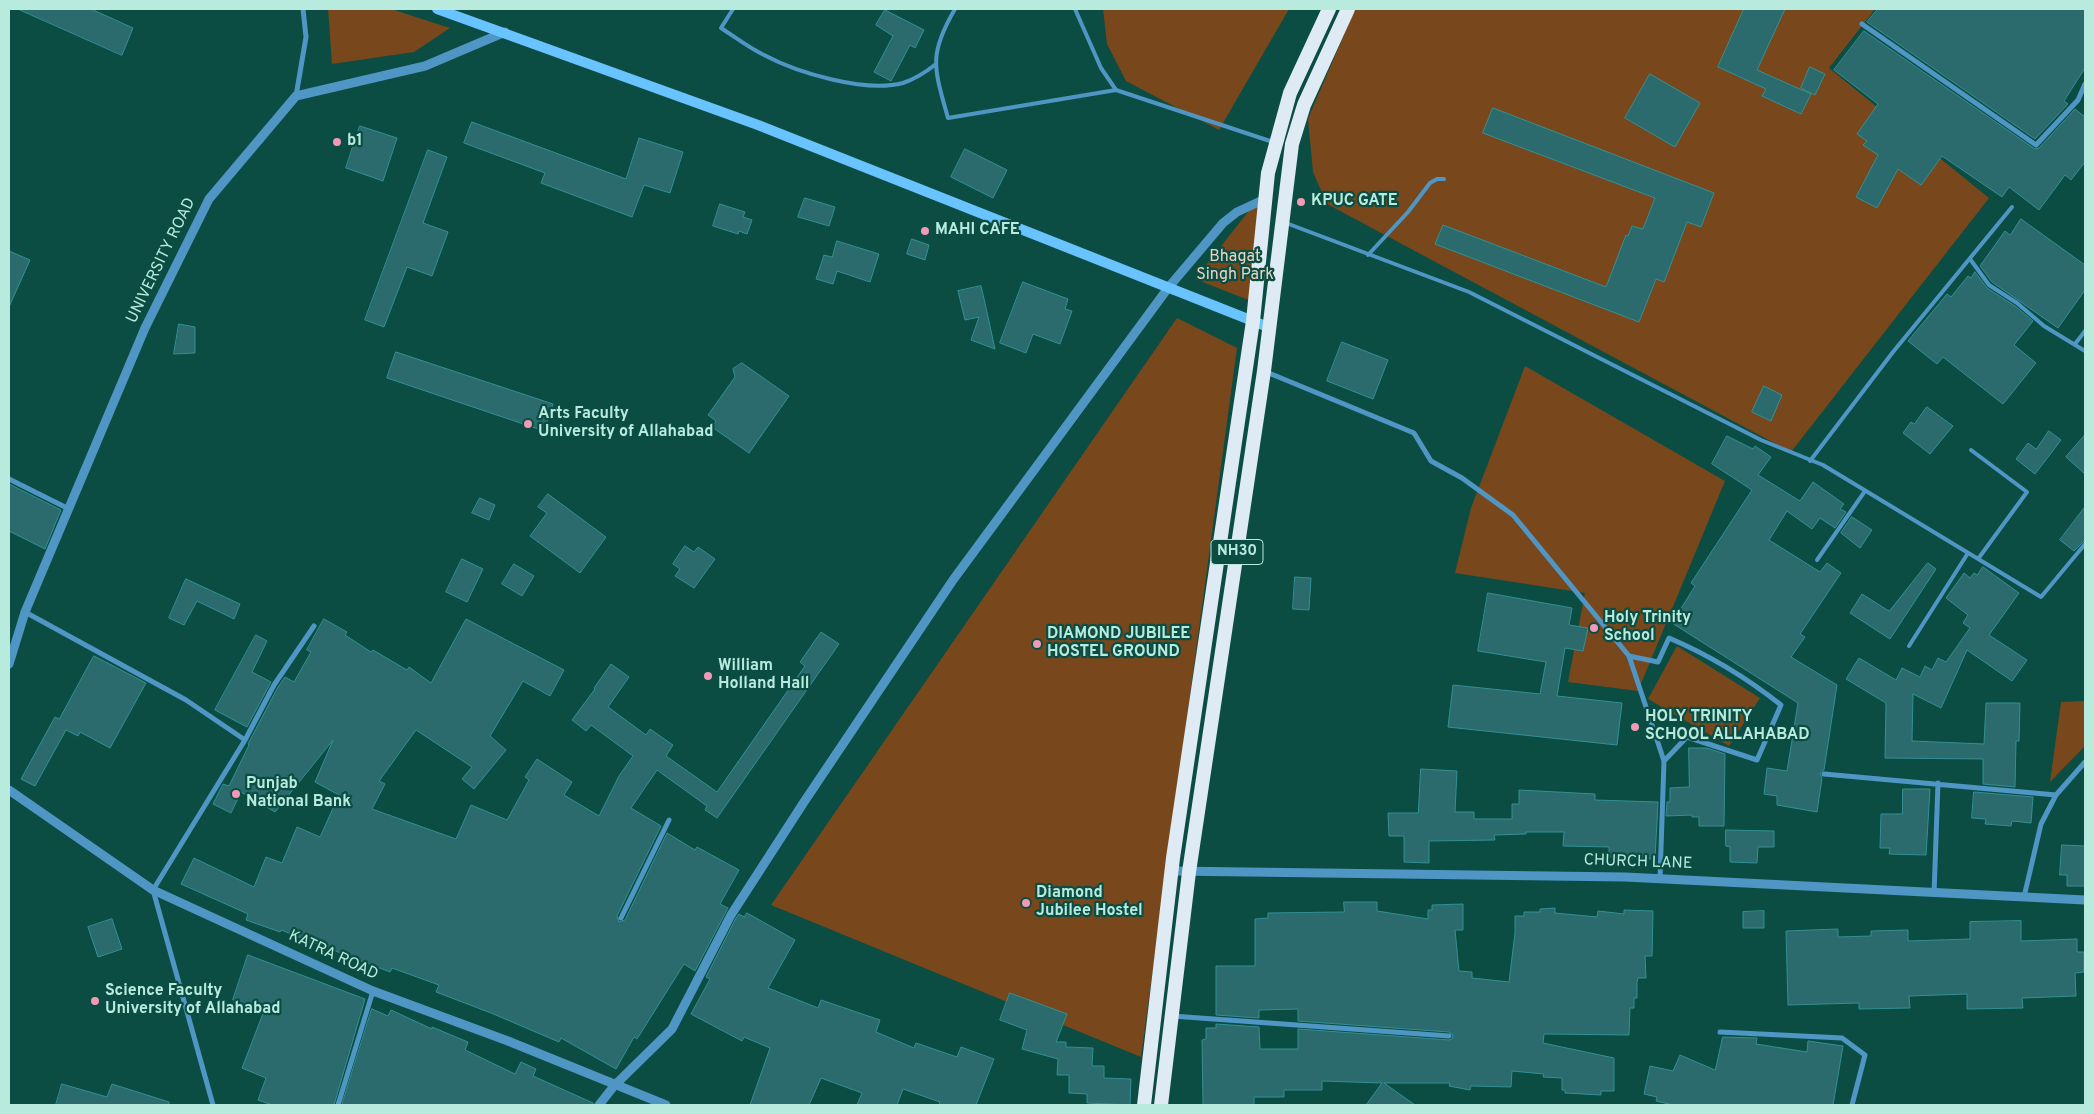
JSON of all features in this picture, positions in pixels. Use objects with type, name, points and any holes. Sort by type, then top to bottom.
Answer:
[{"type":"highway","points":[[1144,1105],[1172,870],[1253,321],[1268,173],[1290,93],[1329,9]]},
{"type":"highway","name":"NH30","points":[[1161,1105],[1189,872],[1264,370],[1292,144],[1304,105],[1348,9]]},
{"type":"main road","points":[[437,9],[758,125],[1268,327]]},
{"type":"street","points":[[303,9],[306,37],[296,96],[425,66],[504,32]]},
{"type":"street","points":[[1862,24],[2036,145],[2078,100],[2085,84]]},
{"type":"street","name":"UNIVERSITY ROAD","points":[[9,664],[25,612],[145,328],[209,199],[296,96]]},
{"type":"street","points":[[599,1105],[614,1086],[672,1028],[731,915],[953,580],[1168,288],[1223,222],[1237,212],[1265,199]]},
{"type":"street","points":[[1264,370],[1414,433],[1431,460],[1462,478],[1513,515],[1629,656],[1664,760],[1660,878]]},
{"type":"street","points":[[9,480],[69,509]]},
{"type":"street","points":[[25,612],[186,700],[245,740]]},
{"type":"street","points":[[214,1105],[154,890],[245,740],[274,685],[314,626]]},
{"type":"street","points":[[1629,656],[1658,662],[1669,638],[1702,652],[1763,690],[1781,705],[1757,760],[1687,738],[1664,760]]},
{"type":"street","points":[[2024,897],[2041,824],[2056,795],[2085,762]]},
{"type":"street","points":[[1824,774],[2056,795]]},
{"type":"street","points":[[1934,894],[1938,783]]},
{"type":"street","name":"KATRA ROAD","points":[[9,790],[154,890],[373,991],[508,1041],[614,1086],[666,1105]]},
{"type":"street","points":[[621,918],[669,820]]},
{"type":"street","name":"CHURCH LANE","points":[[1172,870],[1189,872],[1660,878],[1934,894],[2085,900]]},
{"type":"street","points":[[338,1105],[373,991]]},
{"type":"street","points":[[1172,1016],[1449,1036]]},
{"type":"street","points":[[1720,1032],[1842,1038],[1865,1055],[1852,1105]]},
{"type":"lane","points":[[733,9],[721,28],[764,55],[801,70],[854,84],[878,85],[902,83],[920,76],[936,64]]},
{"type":"lane","points":[[955,9],[941,33],[935,52],[938,84],[948,118],[1116,90],[1275,143]]},
{"type":"lane","points":[[1075,9],[1101,68],[1116,90]]},
{"type":"lane","points":[[1368,255],[1413,206],[1430,182],[1437,178],[1444,178]]},
{"type":"lane","points":[[1810,461],[1894,352],[2012,207]]},
{"type":"lane","points":[[1281,221],[1469,292],[1761,440],[1823,465],[2041,597],[2085,544]]},
{"type":"lane","points":[[1970,259],[1989,284],[2017,303],[2044,326],[2085,351]]},
{"type":"lane","points":[[2076,344],[2085,331]]},
{"type":"lane","points":[[1971,450],[2027,492],[1978,559]]},
{"type":"lane","points":[[1817,560],[1865,490]]},
{"type":"lane","points":[[1908,646],[1968,553]]},
{"type":"green space","points":[[328,9],[391,9],[450,28],[414,52],[332,64]]},
{"type":"green space","points":[[1103,9],[1289,9],[1219,130],[1126,81],[1107,44]]},
{"type":"green space","points":[[1355,9],[1875,9],[1829,68],[1989,198],[1791,452],[1327,204],[1313,172],[1308,119]]},
{"type":"green space","name":"Bhagat Singh Park","points":[[1267,188],[1256,303],[1195,279]]},
{"type":"green space","points":[[1177,318],[1237,348],[1141,1057],[771,905]]},
{"type":"green space","points":[[1525,366],[1725,481],[1638,691],[1568,682],[1585,593],[1455,573],[1471,508]]},
{"type":"green space","points":[[1677,646],[1760,698],[1729,746],[1648,699]]},
{"type":"green space","points":[[2085,701],[2085,746],[2050,782],[2061,702]]},
{"type":"building","points":[[18,9],[91,9],[133,28],[122,55]]},
{"type":"building","points":[[1744,9],[1785,9],[1757,70],[1811,94],[1801,114],[1762,96],[1766,89],[1718,67]]},
{"type":"building","points":[[1878,9],[2085,9],[2085,68],[2064,101],[2068,104],[2035,139],[1867,22]]},
{"type":"building","points":[[885,10],[924,30],[915,48],[910,45],[891,81],[874,72],[893,36],[876,25]]},
{"type":"building","points":[[1864,31],[2035,149],[2039,148],[2075,109],[2085,117],[2085,162],[2071,180],[2065,175],[2039,210],[2009,187],[2002,197],[1942,156],[1921,185],[1898,169],[1877,208],[1856,197],[1878,155],[1863,145],[1867,141],[1857,134],[1878,104],[1834,70]]},
{"type":"building","points":[[1810,67],[1825,74],[1815,95],[1801,88]]},
{"type":"building","points":[[1650,74],[1700,103],[1675,147],[1625,118]]},
{"type":"building","points":[[1493,108],[1714,193],[1701,227],[1687,222],[1664,282],[1656,279],[1639,322],[1435,244],[1443,225],[1606,287],[1626,235],[1628,236],[1632,226],[1643,229],[1655,198],[1483,133]]},
{"type":"building","points":[[472,122],[626,179],[639,138],[683,152],[670,193],[644,185],[632,217],[541,183],[545,173],[464,143]]},
{"type":"building","points":[[360,126],[397,138],[383,181],[346,168]]},
{"type":"building","points":[[965,149],[1007,170],[993,198],[951,177]]},
{"type":"building","points":[[428,150],[447,157],[423,223],[448,232],[432,276],[407,267],[384,327],[365,320]]},
{"type":"building","points":[[805,198],[835,207],[829,226],[798,217]]},
{"type":"building","points":[[720,204],[745,212],[743,217],[752,220],[747,234],[739,231],[738,234],[713,226]]},
{"type":"building","points":[[2021,219],[2085,265],[2085,290],[2058,328],[1992,282],[1980,266],[2005,231],[2010,235]]},
{"type":"building","points":[[912,239],[929,245],[925,260],[907,254]]},
{"type":"building","points":[[837,241],[879,254],[870,282],[837,271],[833,284],[816,279],[824,255],[832,257]]},
{"type":"building","points":[[9,251],[30,260],[9,307]]},
{"type":"building","points":[[1975,272],[1987,288],[2015,306],[2033,321],[2014,345],[2036,363],[2003,404],[1943,357],[1937,364],[1908,341],[1947,294],[1951,297],[1968,276],[1971,278]]},
{"type":"building","points":[[1023,282],[1068,299],[1065,309],[1072,311],[1060,344],[1033,334],[1026,353],[1000,343]]},
{"type":"building","points":[[981,286],[995,349],[971,340],[979,317],[965,320],[958,291]]},
{"type":"building","points":[[179,324],[195,327],[195,353],[174,354]]},
{"type":"building","points":[[1342,342],[1388,360],[1373,399],[1327,381]]},
{"type":"building","points":[[396,352],[553,404],[544,431],[387,378]]},
{"type":"building","points":[[742,363],[789,396],[749,453],[712,427],[716,421],[708,415],[735,377],[733,369]]},
{"type":"building","points":[[1764,386],[1782,395],[1771,421],[1752,412]]},
{"type":"building","points":[[1927,407],[1953,426],[1930,454],[1903,433],[1911,422],[1914,424]]},
{"type":"building","points":[[2049,431],[2061,440],[2035,474],[2016,459],[2028,443],[2036,449]]},
{"type":"building","points":[[2085,435],[2085,474],[2066,457]]},
{"type":"building","points":[[1727,436],[1753,449],[1755,446],[1771,457],[1758,475],[1800,501],[1813,482],[1844,504],[1840,509],[1846,512],[1835,528],[1820,518],[1812,529],[1787,511],[1769,540],[1820,572],[1827,563],[1841,573],[1800,634],[1805,637],[1791,657],[1837,685],[1824,770],[1820,773],[1822,778],[1817,812],[1777,805],[1777,796],[1764,794],[1767,768],[1787,771],[1798,703],[1672,623],[1695,586],[1691,583],[1752,490],[1712,464]]},
{"type":"building","points":[[9,484],[61,510],[45,549],[9,531]]},
{"type":"building","points":[[548,494],[606,537],[580,573],[530,536],[547,513],[538,507]]},
{"type":"building","points":[[480,498],[495,505],[489,520],[472,513]]},
{"type":"building","points":[[2085,507],[2085,540],[2074,551],[2060,540]]},
{"type":"building","points":[[1852,517],[1872,530],[1860,548],[1841,533]]},
{"type":"building","points":[[685,546],[694,552],[698,547],[715,559],[694,588],[675,576],[680,569],[673,564]]},
{"type":"building","points":[[462,559],[483,569],[467,602],[446,592]]},
{"type":"building","points":[[1928,563],[1936,569],[1890,639],[1850,613],[1862,594],[1889,611]]},
{"type":"building","points":[[514,564],[534,576],[522,596],[502,584]]},
{"type":"building","points":[[1983,567],[2019,593],[1989,635],[2027,660],[2012,681],[1967,650],[1941,708],[1913,694],[1912,741],[1984,744],[1986,703],[2020,703],[2019,741],[2016,741],[2015,787],[1983,784],[1983,759],[1885,758],[1886,703],[1846,679],[1859,658],[1896,680],[1902,668],[1920,677],[1925,666],[1932,670],[1938,658],[1946,662],[1970,628],[1963,623],[1968,615],[1946,598],[1964,573],[1970,578],[1974,573],[1977,575]]},
{"type":"building","points":[[1295,577],[1311,578],[1309,610],[1293,609]]},
{"type":"building","points":[[186,579],[240,604],[234,619],[197,601],[184,625],[169,618]]},
{"type":"building","points":[[1488,593],[1572,608],[1569,625],[1588,628],[1583,651],[1565,648],[1557,696],[1622,703],[1617,745],[1448,727],[1453,685],[1540,694],[1546,662],[1478,651]]},
{"type":"building","points":[[324,619],[347,632],[345,635],[371,652],[373,650],[407,670],[409,667],[431,683],[466,619],[564,670],[550,696],[523,681],[490,736],[506,750],[474,789],[462,779],[472,767],[416,730],[379,781],[385,784],[372,809],[456,839],[471,805],[507,820],[529,780],[525,777],[537,759],[572,782],[564,795],[599,816],[619,776],[633,756],[591,725],[586,731],[572,720],[611,664],[629,677],[608,707],[646,735],[650,729],[673,745],[666,756],[717,792],[805,666],[800,662],[821,632],[839,644],[717,818],[705,810],[707,806],[657,770],[631,808],[661,826],[617,916],[619,922],[625,920],[667,833],[695,850],[697,847],[739,870],[720,904],[728,908],[695,971],[684,964],[637,1039],[634,1037],[616,1069],[561,1038],[559,1042],[436,992],[439,985],[392,968],[390,972],[281,930],[280,932],[246,920],[248,914],[181,884],[194,858],[254,887],[266,857],[282,863],[297,827],[320,837],[339,795],[315,782],[333,740],[275,812],[241,792],[231,813],[213,804],[223,784],[229,786],[248,744],[278,687],[285,677],[294,682],[311,652],[307,650]]},
{"type":"building","points":[[256,635],[267,641],[252,672],[271,682],[247,727],[215,710]]},
{"type":"building","points":[[94,656],[146,683],[110,748],[80,732],[78,736],[66,730],[35,786],[21,779],[55,717],[59,719]]},
{"type":"building","points":[[1689,748],[1707,748],[1725,754],[1724,826],[1699,826],[1699,817],[1692,817],[1692,815],[1666,816],[1667,802],[1670,802],[1670,788],[1689,787]]},
{"type":"building","points":[[1421,769],[1457,771],[1455,812],[1474,812],[1474,819],[1512,819],[1512,804],[1519,804],[1519,790],[1595,794],[1595,800],[1658,802],[1655,859],[1609,857],[1609,847],[1563,846],[1564,832],[1526,832],[1526,834],[1494,835],[1495,840],[1429,841],[1429,863],[1404,862],[1404,836],[1389,836],[1388,813],[1418,813]]},
{"type":"building","points":[[1903,789],[1930,789],[1926,855],[1889,854],[1890,848],[1880,848],[1881,814],[1902,814]]},
{"type":"building","points":[[1974,792],[2033,797],[2031,823],[2012,821],[2011,826],[1985,824],[1986,819],[1972,818]]},
{"type":"building","points":[[1726,830],[1774,831],[1774,847],[1758,847],[1757,863],[1730,862],[1730,847],[1726,846]]},
{"type":"building","points":[[2062,845],[2085,846],[2085,886],[2067,886],[2067,875],[2060,875]]},
{"type":"building","points":[[1344,902],[1377,902],[1377,911],[1428,919],[1428,910],[1432,910],[1432,905],[1463,904],[1463,930],[1455,930],[1459,971],[1472,972],[1472,978],[1509,982],[1515,933],[1515,916],[1524,916],[1524,912],[1540,912],[1540,909],[1555,908],[1555,913],[1597,917],[1598,911],[1624,914],[1624,910],[1653,911],[1652,956],[1645,956],[1646,978],[1638,978],[1637,998],[1634,998],[1634,1008],[1630,1008],[1629,1035],[1544,1034],[1543,1043],[1614,1058],[1614,1091],[1601,1091],[1601,1095],[1565,1093],[1565,1090],[1562,1090],[1562,1078],[1543,1077],[1544,1074],[1512,1071],[1511,1087],[1471,1086],[1470,1090],[1449,1086],[1450,1083],[1384,1083],[1415,1105],[1366,1105],[1382,1083],[1322,1081],[1322,1090],[1284,1090],[1284,1097],[1254,1097],[1254,1105],[1203,1105],[1202,1040],[1206,1039],[1206,1028],[1216,1028],[1216,1024],[1259,1027],[1260,1049],[1298,1049],[1298,1029],[1452,1039],[1453,1035],[1449,1032],[1298,1021],[1298,1009],[1259,1010],[1259,1018],[1216,1015],[1216,966],[1255,966],[1255,919],[1268,918],[1268,913],[1344,912]]},
{"type":"building","points":[[1764,911],[1764,928],[1743,928],[1743,912]]},
{"type":"building","points":[[747,913],[795,940],[768,988],[818,1008],[821,1000],[880,1020],[876,1032],[914,1048],[916,1043],[957,1057],[961,1047],[994,1059],[976,1105],[939,1105],[940,1102],[903,1089],[897,1105],[857,1105],[862,1093],[821,1078],[809,1105],[750,1105],[770,1048],[744,1037],[742,1041],[691,1014],[710,979],[706,977],[736,918],[739,914],[744,917]]},
{"type":"building","points":[[112,919],[122,949],[98,957],[88,927]]},
{"type":"building","points":[[2021,921],[2021,941],[2077,939],[2077,952],[2084,952],[2084,972],[2075,973],[2076,996],[2022,998],[2023,1008],[1967,1009],[1967,994],[1909,996],[1910,1008],[1859,1009],[1859,1003],[1788,1005],[1786,931],[1838,929],[1838,937],[1871,936],[1871,931],[1908,930],[1908,941],[1970,939],[1970,922]]},
{"type":"building","points":[[248,955],[365,999],[334,1105],[272,1105],[258,1100],[266,1078],[242,1068],[264,1011],[233,1000]]},
{"type":"building","points":[[1010,993],[1067,1014],[1056,1042],[1066,1042],[1066,1047],[1093,1048],[1092,1066],[1104,1066],[1104,1078],[1131,1079],[1130,1105],[1087,1103],[1087,1094],[1069,1093],[1069,1075],[1057,1075],[1058,1059],[1022,1049],[1027,1030],[1000,1020]]},
{"type":"building","points":[[372,1009],[388,1016],[391,1010],[432,1029],[432,1027],[468,1042],[465,1050],[515,1074],[521,1062],[536,1069],[533,1076],[593,1103],[593,1105],[342,1105]]},
{"type":"building","points":[[1723,1037],[1757,1038],[1756,1044],[1807,1052],[1808,1041],[1843,1046],[1833,1105],[1673,1105],[1656,1101],[1657,1097],[1644,1094],[1650,1066],[1673,1071],[1680,1055],[1715,1070]]},
{"type":"building","points":[[62,1084],[107,1097],[112,1084],[169,1102],[169,1105],[56,1105]]},
{"type":"place","name":"b1","points":[[337,142]]},
{"type":"place","name":"KPUC GATE","points":[[1301,202]]},
{"type":"place","name":"MAHI CAFE","points":[[925,231]]},
{"type":"place","name":"Arts Faculty University of Allahabad","points":[[528,424]]},
{"type":"place","name":"Holy Trinity School","points":[[1594,628]]},
{"type":"place","name":"DIAMOND JUBILEE HOSTEL GROUND","points":[[1037,644]]},
{"type":"place","name":"William Holland Hall","points":[[708,676]]},
{"type":"place","name":"HOLY TRINITY SCHOOL ALLAHABAD","points":[[1635,727]]},
{"type":"place","name":"Punjab National Bank","points":[[236,794]]},
{"type":"place","name":"Diamond Jubilee Hostel","points":[[1026,903]]},
{"type":"place","name":"Science Faculty University of Allahabad","points":[[95,1001]]}]
